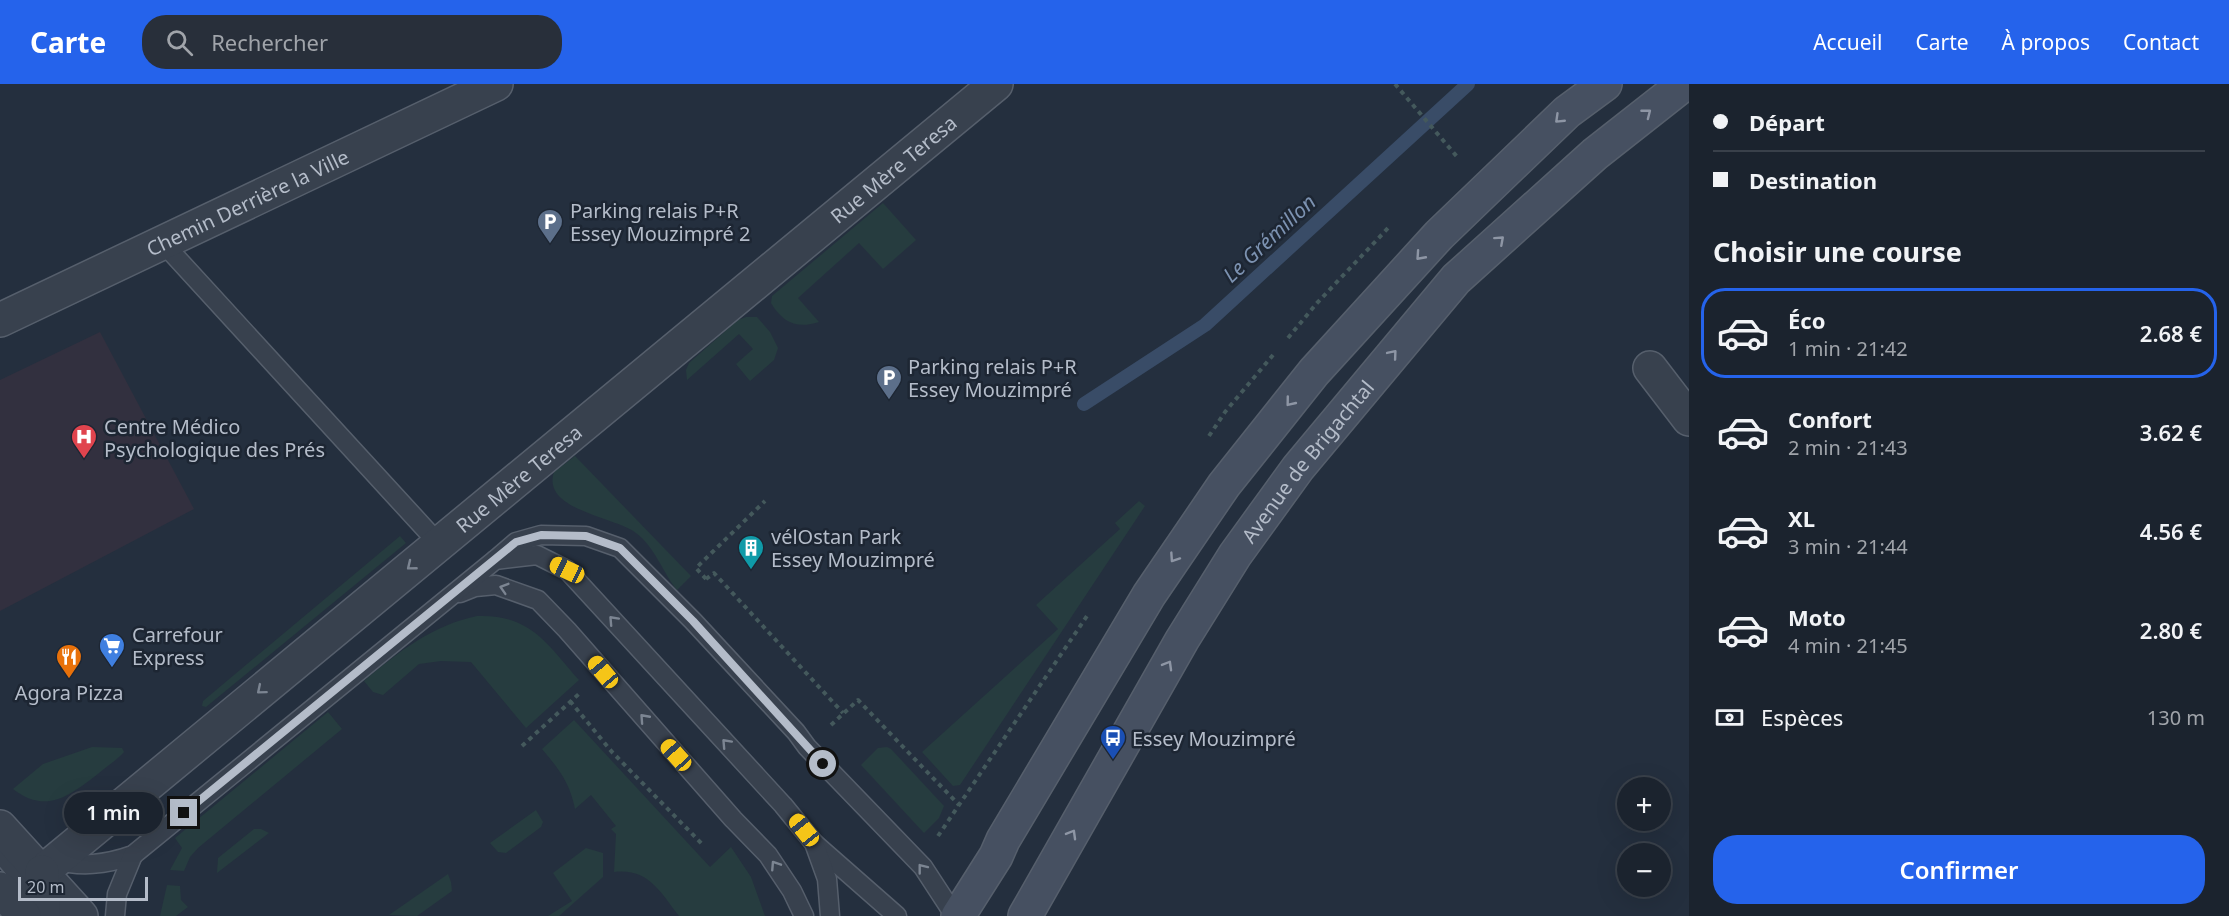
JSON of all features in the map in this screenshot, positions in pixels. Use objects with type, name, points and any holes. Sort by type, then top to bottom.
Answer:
[{"type":"main road","points":[[957,916],[996,856],[1003,840],[1149,595],[1224,485],[1314,372],[1439,235],[1567,112],[1605,84]]},
{"type":"main road","name":"Avenue de Brigachtal","points":[[1025,916],[1182,640],[1235,555],[1298,468],[1456,279],[1595,154],[1684,84]]},
{"type":"street","name":"Chemin Derrière la Ville","points":[[0,320],[496,84]]},
{"type":"street","name":"Rue Mère Teresa","points":[[43,897],[439,544],[996,84]]},
{"type":"street","points":[[1650,368],[1689,419]]},
{"type":"street","points":[[2,838],[43,897]]},
{"type":"street","points":[[0,889],[43,897],[81,916]]},
{"type":"lane","points":[[163,243],[439,544]]},
{"type":"lane","points":[[43,897],[83,866],[112,862],[133,855],[516,542],[541,535],[586,536],[620,548],[693,621],[807,747],[923,867],[957,916]]},
{"type":"lane","points":[[495,560],[537,555],[567,570],[766,786],[814,843],[897,916]]},
{"type":"lane","points":[[445,600],[475,587],[496,585],[538,600],[733,819],[768,855],[792,891],[804,916]]},
{"type":"lane","points":[[814,843],[827,879],[830,916]]},
{"type":"lane","points":[[116,916],[117,894],[133,855]]},
{"type":"path","points":[[1395,84],[1460,159]]},
{"type":"path","points":[[706,579],[696,568],[765,501]]},
{"type":"path","points":[[698,586],[714,573],[843,713]]},
{"type":"path","points":[[522,746],[586,687]]},
{"type":"path","points":[[827,728],[858,700],[959,805]]},
{"type":"path","points":[[570,702],[612,752],[703,846]]},
{"type":"shaded area","name":"Centre Médico Psychologique des Prés","points":[[100,332],[194,509],[0,611],[0,380]]},
{"type":"green space","points":[[883,203],[916,240],[883,269],[859,243],[798,298],[819,322],[804,325],[791,323],[780,315],[771,303],[772,296]]},
{"type":"green space","points":[[757,317],[770,332],[778,348],[774,360],[750,381],[736,364],[753,349],[739,334],[687,380],[686,370],[689,363],[738,320]]},
{"type":"green space","points":[[575,456],[691,576],[677,590],[654,553],[636,533],[583,511],[569,504],[559,495],[553,485],[554,472]]},
{"type":"green space","points":[[1139,501],[1145,506],[960,785],[953,786],[922,752],[1058,629],[1036,605],[1120,529],[1115,523]]},
{"type":"green space","points":[[400,536],[406,543],[206,707],[202,706],[203,701]]},
{"type":"green space","points":[[477,616],[511,620],[525,626],[547,643],[579,680],[526,728],[471,662],[441,661],[419,664],[383,695],[373,692],[364,681],[417,641],[446,626]]},
{"type":"green space","points":[[328,712],[342,729],[198,848],[190,857],[184,871],[170,870],[182,848],[175,838]]},
{"type":"green space","points":[[574,720],[710,867],[731,847],[751,877],[765,916],[679,916],[659,890],[645,878],[626,872],[614,872],[616,834],[611,829],[616,826],[591,795],[575,809],[563,777],[542,749]]},
{"type":"green space","points":[[92,747],[122,748],[124,752],[78,788],[58,799],[36,801],[13,789],[43,764]]},
{"type":"green space","points":[[887,747],[944,806],[939,818],[924,833],[861,765],[878,748]]},
{"type":"green space","points":[[536,810],[543,822],[541,827],[506,853],[498,852],[490,843]]},
{"type":"green space","points":[[254,829],[261,829],[269,833],[217,873],[218,858]]},
{"type":"green space","points":[[586,848],[603,853],[603,877],[559,916],[548,916],[572,901],[553,873]]},
{"type":"green space","points":[[448,874],[452,891],[417,916],[389,915]]},
{"type":"green space","points":[[167,885],[180,886],[181,900],[188,907],[176,916],[160,916]]},
{"type":"waterway","name":"Le Grémillon","points":[[1084,404],[1205,325],[1468,84]]},
{"type":"place","name":"Parking relais P+R Essey Mouzimpré 2","points":[[550,245]]},
{"type":"place","name":"Parking relais P+R Essey Mouzimpré","points":[[889,401]]},
{"type":"place","name":"Centre Médico Psychologique des Prés","points":[[84,460]]},
{"type":"place","name":"vélOstan Park Essey Mouzimpré","points":[[751,571]]},
{"type":"place","name":"Carrefour Express","points":[[112,669]]},
{"type":"place","name":"Agora Pizza","points":[[69,680]]},
{"type":"place","name":"Essey Mouzimpré","points":[[1113,761]]},
{"type":"route","points":[[184,813],[516,542],[541,535],[586,536],[620,548],[693,621],[823,764]]}]
